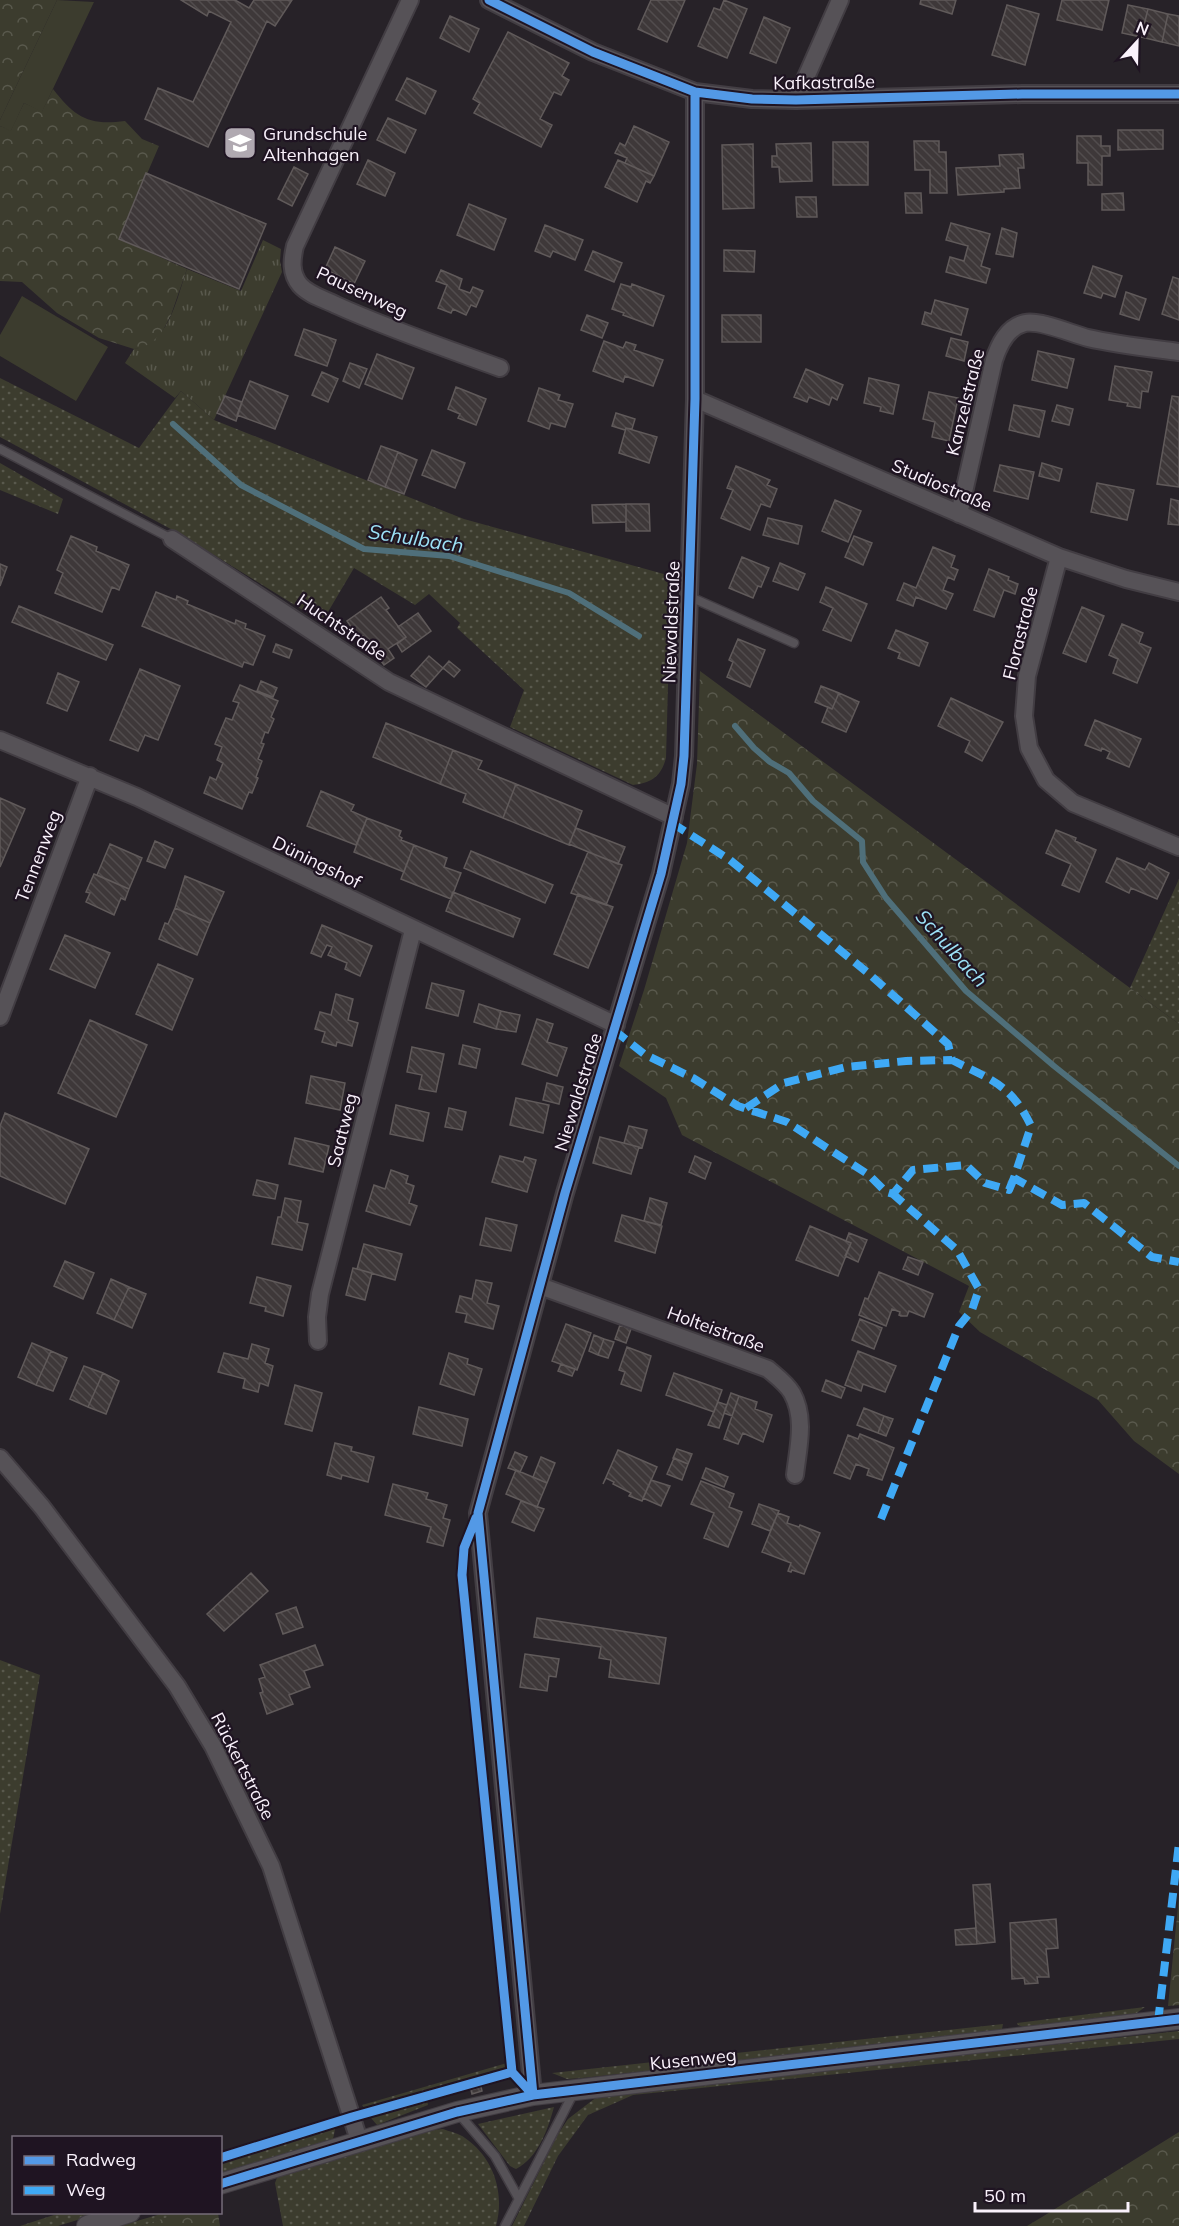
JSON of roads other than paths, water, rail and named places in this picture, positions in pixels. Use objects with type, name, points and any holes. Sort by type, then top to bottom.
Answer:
[{"type":"street","name":"Pausenweg","points":[[410,0],[295,246],[292,259],[293,273],[300,285],[310,292],[375,322],[500,368]]},
{"type":"street","name":"Kafkastraße","points":[[489,0],[593,52],[695,92],[752,99],[796,100],[1022,94],[1179,94]]},
{"type":"street","points":[[796,100],[840,0]]},
{"type":"street","name":"Niewaldstraße","points":[[533,2095],[478,1513],[565,1193],[661,874],[674,817],[684,756],[694,399],[695,92]]},
{"type":"street","name":"Kanzelstraße","points":[[958,514],[994,360],[1004,337],[1014,329],[1025,323],[1036,324],[1089,338],[1179,352]]},
{"type":"street","name":"Studiostraße","points":[[694,399],[1059,557],[1126,579],[1179,592]]},
{"type":"street","name":"Huchtstraße","points":[[172,539],[389,682],[674,817]]},
{"type":"street","name":"Florastraße","points":[[1059,557],[1027,676],[1024,716],[1029,748],[1046,780],[1073,803],[1179,847]]},
{"type":"street","name":"Düningshof","points":[[0,740],[90,776],[616,1025]]},
{"type":"street","name":"Tennenweg","points":[[0,1017],[90,776]]},
{"type":"street","name":"Saatweg","points":[[318,1341],[316,1317],[320,1294],[413,930]]},
{"type":"street","name":"Holteistraße","points":[[540,1286],[768,1369],[792,1393],[798,1413],[801,1429],[795,1475]]},
{"type":"street","name":"Rückertstraße","points":[[0,1458],[42,1507],[177,1686],[213,1746],[271,1866],[359,2140]]},
{"type":"street","name":"Kusenweg","points":[[222,2183],[359,2140],[458,2112],[533,2095],[1179,2019]]},
{"type":"street","points":[[87,2226],[124,2214]]},
{"type":"lane","name":"Huchtstraße","points":[[0,449],[172,539]]},
{"type":"lane","name":"Niewaldstraße","points":[[688,596],[794,644]]},
{"type":"lane","points":[[505,2226],[576,2089]]},
{"type":"lane","points":[[458,2112],[495,2156],[519,2199]]},
{"type":"waterway","name":"Schulbach","points":[[173,424],[241,485],[364,549],[449,556],[569,593],[639,636]]},
{"type":"waterway","name":"Schulbach","points":[[735,726],[754,748],[770,762],[789,773],[813,801],[862,841],[863,862],[886,898],[966,991],[1054,1066],[1179,1166]]},
{"type":"place","name":"Grundschule Altenhagen","points":[[240,143]]}]
